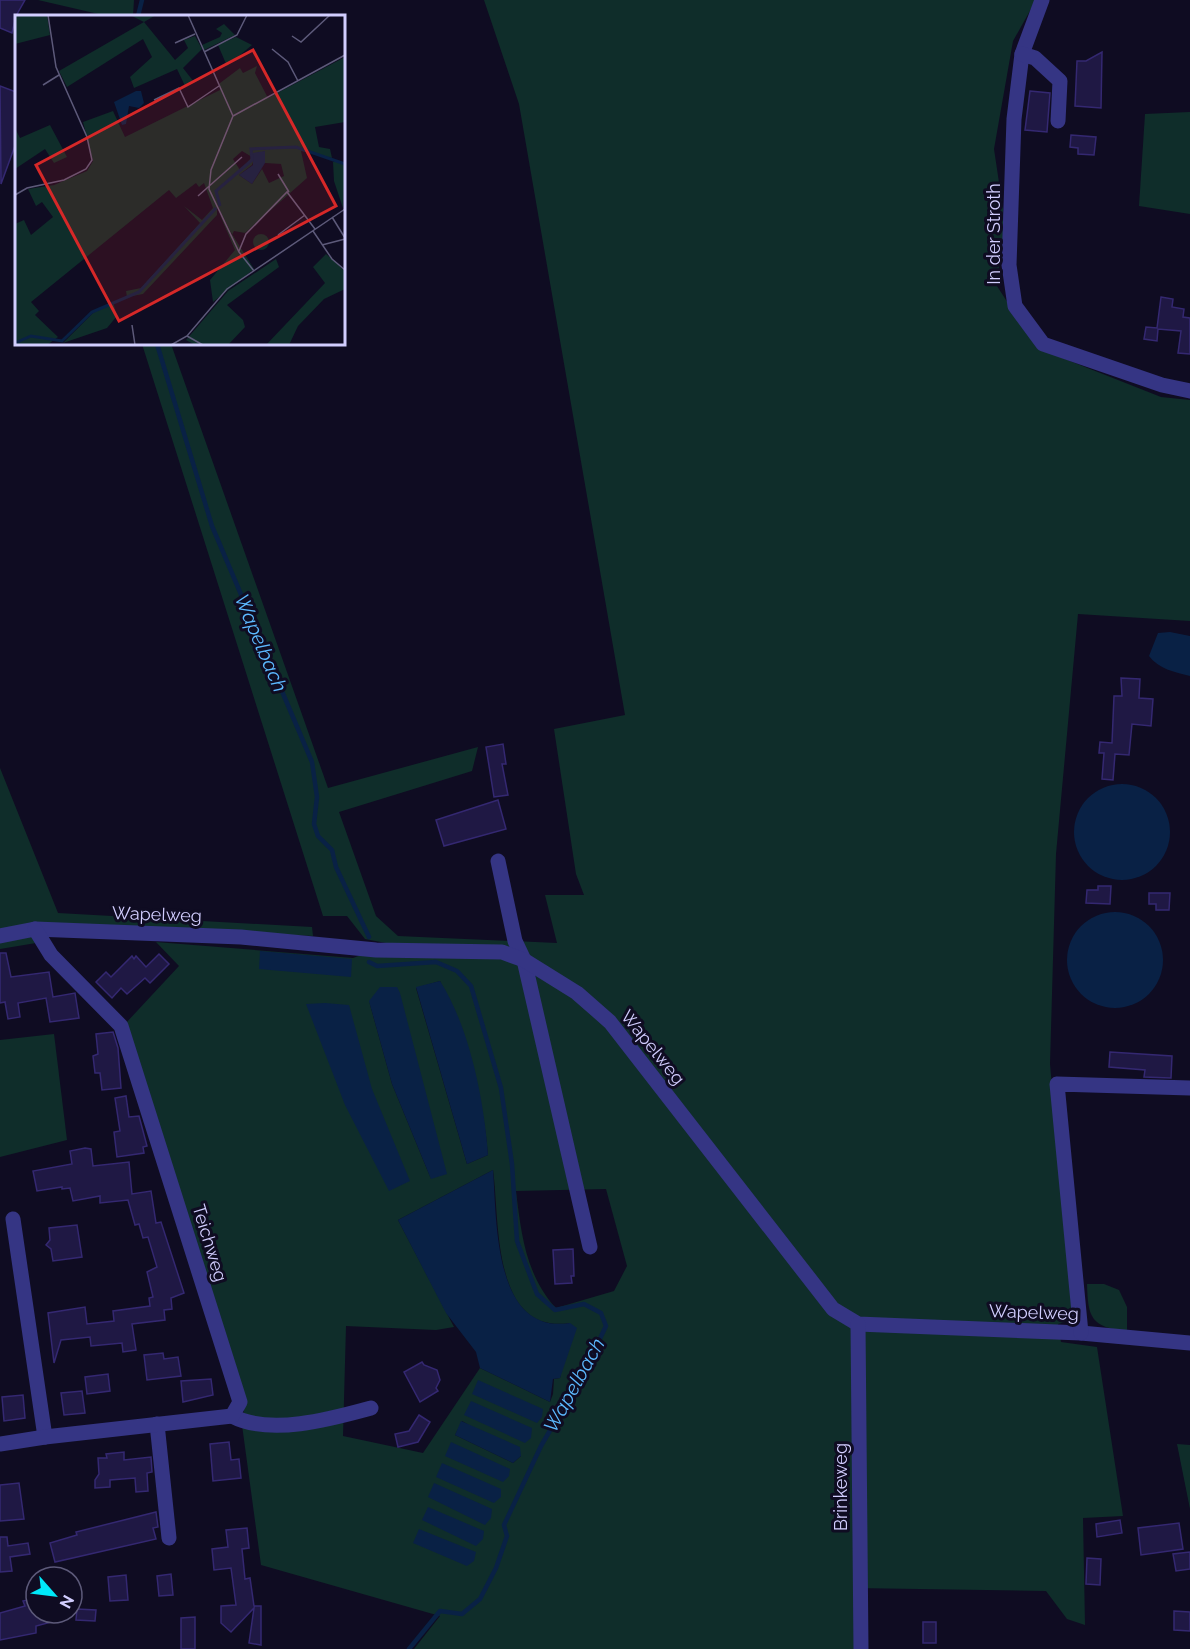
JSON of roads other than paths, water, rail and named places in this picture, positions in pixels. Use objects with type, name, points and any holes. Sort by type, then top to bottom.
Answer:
[{"type":"street","name":"In der Stroth","points":[[1042,0],[1022,54],[1014,119],[1009,265],[1015,306],[1043,344],[1162,385],[1190,391]]},
{"type":"street","points":[[1022,54],[1035,58],[1060,81],[1058,121]]},
{"type":"street","points":[[498,861],[515,941],[524,960],[590,1246]]},
{"type":"street","name":"Wapelweg","points":[[0,936],[35,929],[241,937],[376,950],[502,952],[524,960],[577,993],[610,1022],[833,1309],[858,1324],[1081,1333],[1190,1343]]},
{"type":"street","name":"Teichweg","points":[[35,929],[51,955],[121,1026],[240,1402],[232,1416]]},
{"type":"street","points":[[1081,1333],[1057,1084],[1190,1088]]},
{"type":"street","points":[[13,1219],[45,1437]]},
{"type":"street","name":"Brinkeweg","points":[[858,1324],[861,1649]]},
{"type":"street","points":[[0,1444],[232,1416],[247,1424],[325,1421],[371,1408]]},
{"type":"street","points":[[157,1424],[169,1538]]},
{"type":"water","points":[[1170,632],[1190,636],[1190,676],[1162,667],[1149,656],[1158,633]]},
{"type":"water","points":[[1122,784],[1140,788],[1156,798],[1166,814],[1170,832],[1166,850],[1156,866],[1140,876],[1122,880],[1104,876],[1088,866],[1078,850],[1074,832],[1078,814],[1088,798],[1104,788]]},
{"type":"water","points":[[1115,912],[1133,916],[1149,926],[1159,942],[1163,960],[1159,978],[1149,994],[1133,1004],[1115,1008],[1097,1004],[1081,994],[1071,978],[1067,960],[1071,942],[1081,926],[1097,916]]},
{"type":"water","points":[[260,951],[352,959],[351,977],[259,969]]},
{"type":"water","points":[[440,981],[460,1020],[474,1065],[483,1112],[488,1155],[467,1164],[416,987]]},
{"type":"water","points":[[380,987],[397,987],[400,993],[447,1174],[431,1179],[392,1084],[369,1001]]},
{"type":"water","points":[[306,1004],[349,1005],[372,1089],[410,1181],[389,1191],[345,1105]]},
{"type":"water","points":[[493,1170],[499,1244],[504,1270],[513,1293],[526,1311],[545,1322],[570,1323],[577,1328],[560,1378],[553,1379],[550,1402],[480,1368],[476,1352],[446,1313],[398,1220]]},
{"type":"water","points":[[478,1380],[543,1409],[542,1417],[537,1423],[472,1394]]},
{"type":"water","points":[[471,1401],[532,1428],[531,1438],[525,1443],[464,1415]]},
{"type":"water","points":[[461,1421],[520,1447],[521,1456],[513,1463],[455,1435]]},
{"type":"water","points":[[451,1442],[510,1469],[509,1476],[503,1482],[445,1456]]},
{"type":"water","points":[[442,1463],[501,1489],[501,1497],[494,1503],[436,1477]]},
{"type":"water","points":[[434,1483],[492,1509],[491,1518],[485,1525],[428,1497]]},
{"type":"water","points":[[428,1507],[484,1531],[483,1539],[476,1546],[422,1520]]},
{"type":"water","points":[[419,1529],[476,1552],[474,1561],[467,1566],[413,1543]]},
{"type":"waterway","name":"Wapelbach","points":[[138,15],[142,0]]},
{"type":"waterway","name":"Wapelbach","points":[[157,345],[212,526],[312,762],[317,797],[314,824],[318,836],[332,850],[336,867],[369,937]]},
{"type":"waterway","name":"Wapelbach","points":[[369,962],[377,966],[436,962],[457,971],[471,986],[501,1088],[512,1164],[517,1241],[537,1294],[555,1310],[584,1304],[601,1313],[606,1326],[585,1370],[541,1446],[504,1525],[507,1536],[496,1568],[480,1599],[462,1614],[440,1611],[409,1649]]}]
